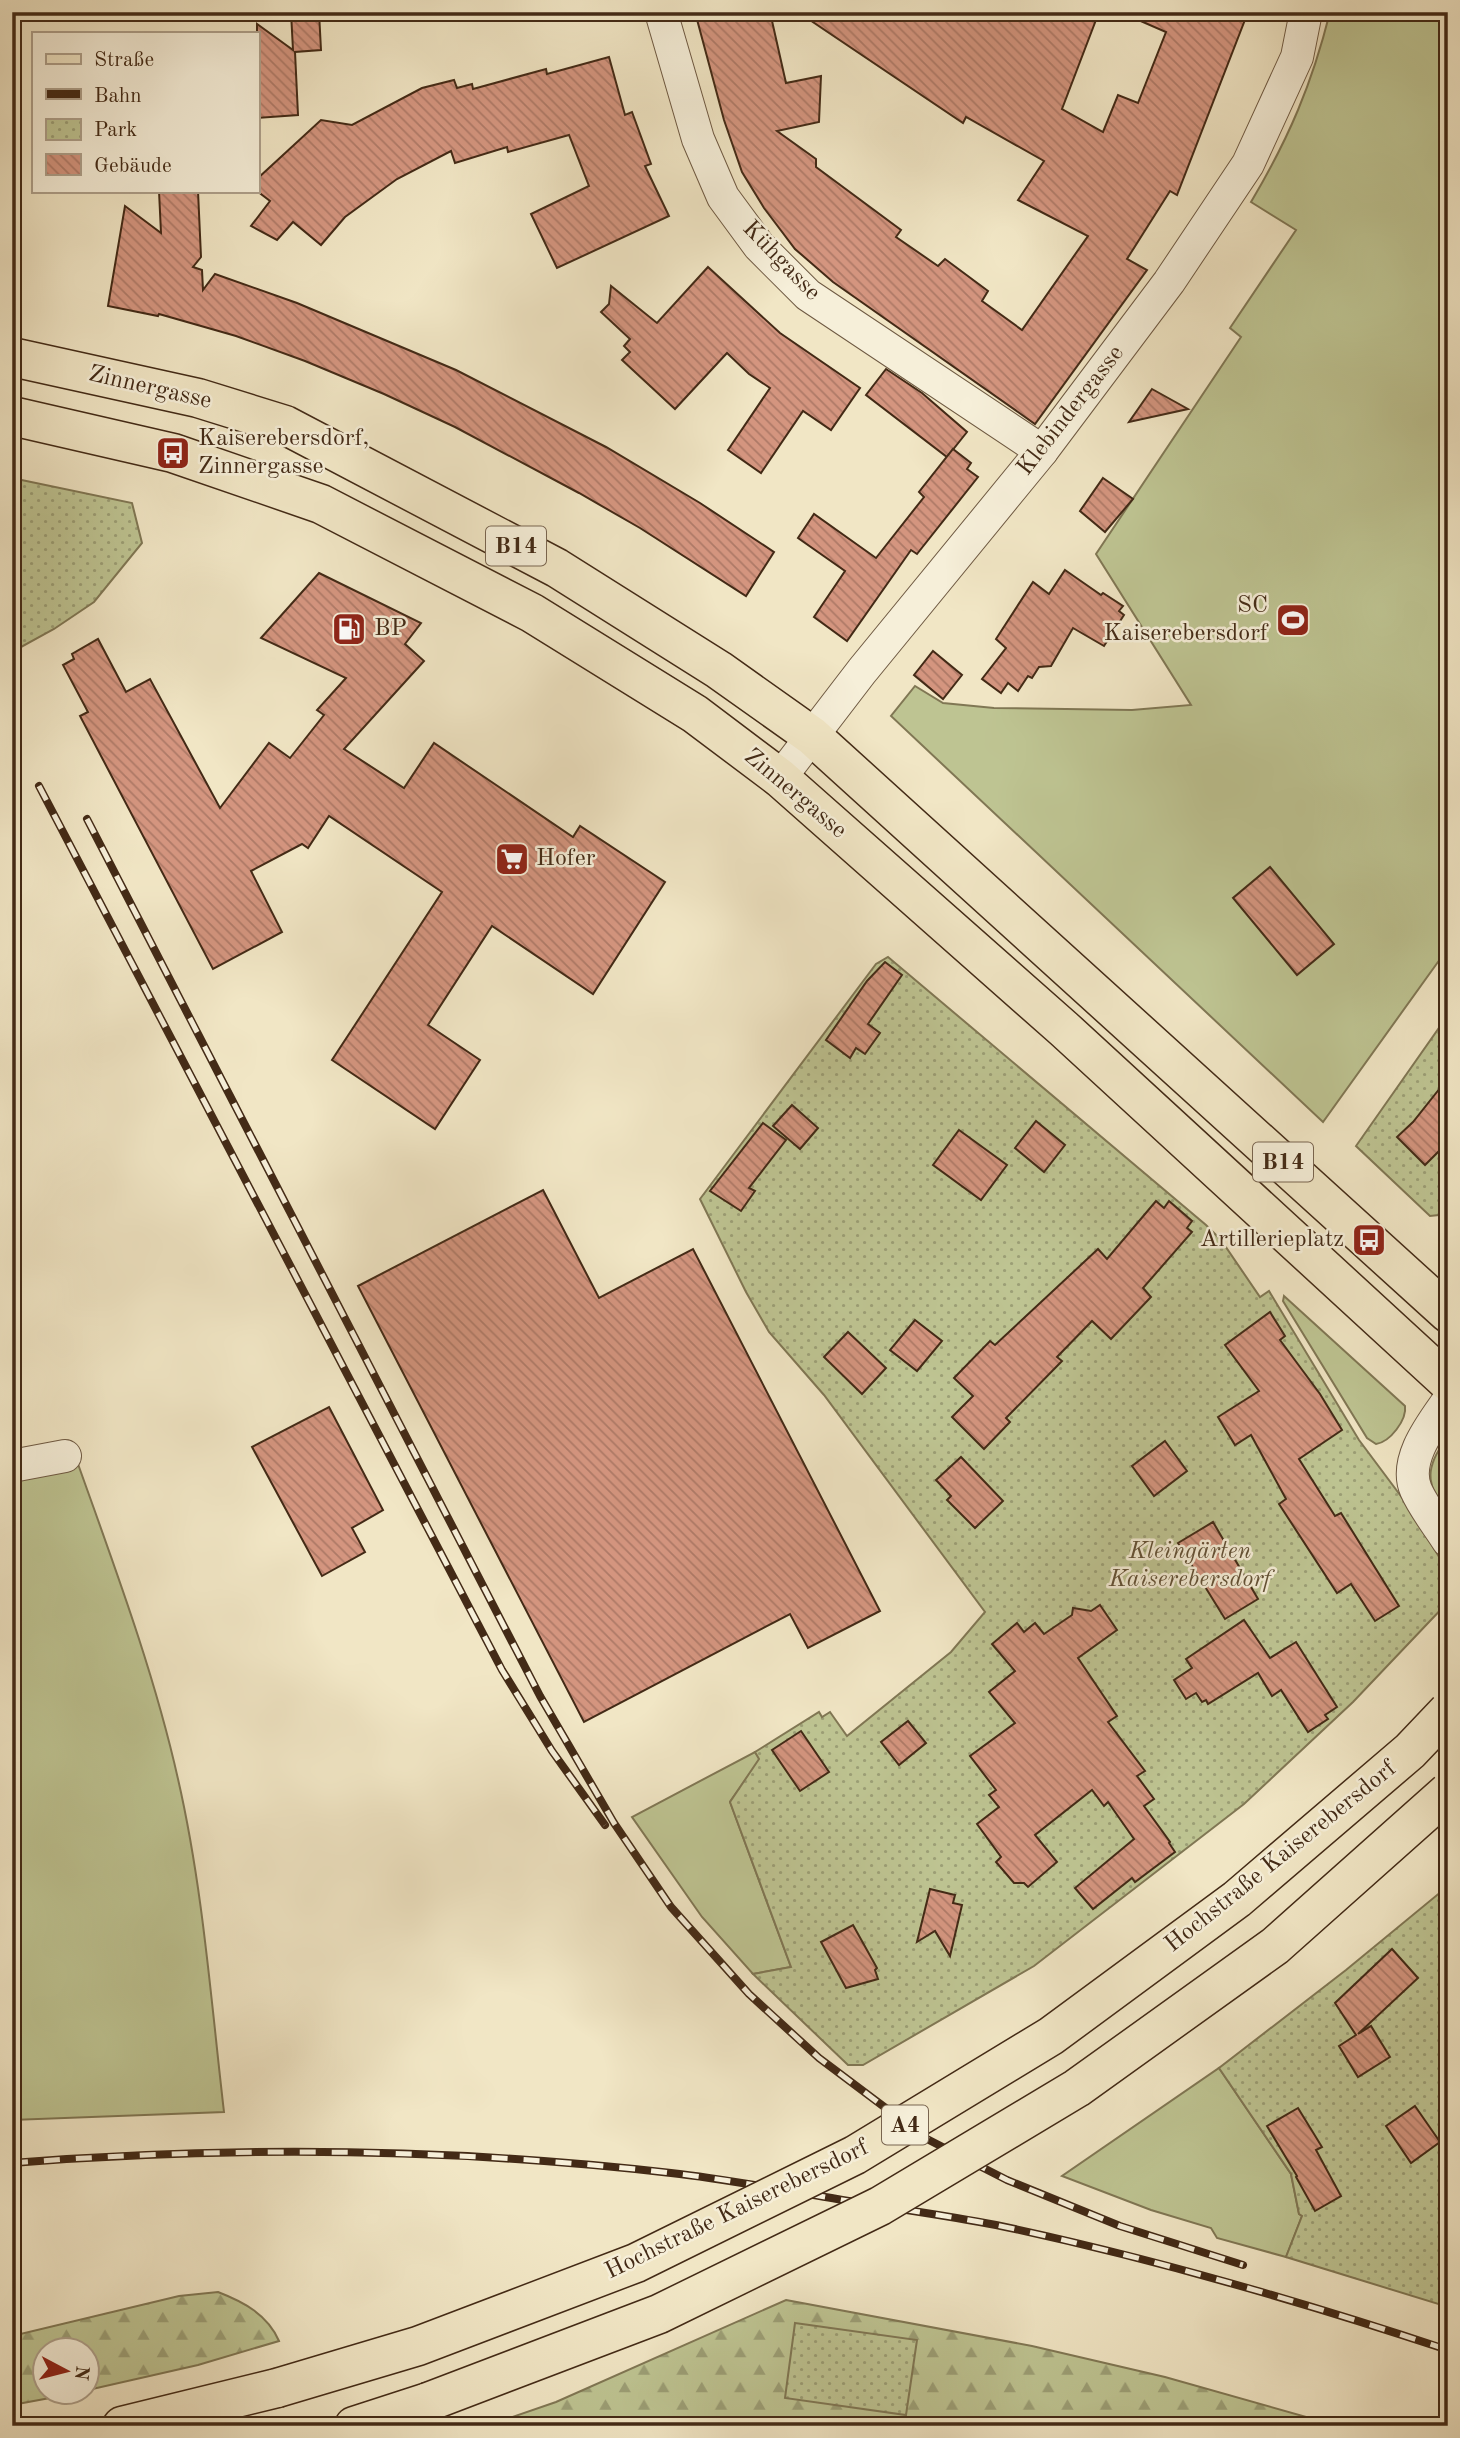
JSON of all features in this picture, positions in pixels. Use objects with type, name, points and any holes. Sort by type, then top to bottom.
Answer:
[{"type":"main road","name":"Zinnergasse","points":[[12,357],[198,398],[285,425],[557,568],[719,670],[812,736],[1448,1312]]},
{"type":"main road","name":"Zinnergasse","points":[[12,416],[173,453],[321,503],[532,613],[695,714],[780,778],[1064,1029],[1448,1382]]},
{"type":"main road","name":"Hochstraße Kaiserebersdorf","points":[[122,2426],[277,2388],[418,2346],[636,2263],[855,2155],[1051,2036],[1237,1899],[1410,1751],[1448,1711]]},
{"type":"main road","name":"A4","points":[[354,2426],[428,2402],[659,2314],[880,2206],[1077,2088],[1275,1946],[1448,1792]]},
{"type":"street","name":"Kühgasse","points":[[661,12],[698,139],[723,197],[760,246],[808,295],[1042,451]]},
{"type":"street","name":"Klebindergasse","points":[[780,778],[1042,451],[1169,282],[1248,164],[1297,57],[1306,12]]},
{"type":"street","points":[[1448,1401],[1426,1434],[1416,1457],[1413,1479],[1416,1490],[1448,1541]]},
{"type":"street","points":[[12,1466],[65,1456]]},
{"type":"green space","name":"SC Kaiserebersdorf","points":[[1330,12],[1448,12],[1448,948],[1323,1122],[891,716],[915,686],[943,703],[994,708],[1132,710],[1191,705],[1096,554],[1241,337],[1230,328],[1296,230],[1251,202],[1298,110]]},
{"type":"green space","points":[[12,478],[132,503],[142,543],[94,602],[54,629],[12,652]]},
{"type":"green space","name":"Kleingärten Kaiserebersdorf","points":[[888,957],[1206,1225],[1221,1240],[1260,1297],[1269,1291],[1359,1440],[1412,1511],[1448,1572],[1448,1602],[1353,1702],[1244,1804],[1034,1966],[863,2065],[848,2065],[753,1974],[791,1967],[730,1802],[759,1759],[755,1752],[819,1712],[822,1717],[830,1712],[847,1736],[951,1652],[985,1612],[824,1395],[769,1332],[700,1199],[876,964]]},
{"type":"green space","points":[[1448,1015],[1448,1214],[1430,1216],[1356,1146]]},
{"type":"green space","points":[[1284,1296],[1405,1406],[1400,1424],[1387,1439],[1376,1444],[1367,1438],[1283,1301]]},
{"type":"green space","points":[[1442,1445],[1448,1449],[1448,1519],[1434,1491],[1430,1474]]},
{"type":"green space","points":[[78,1464],[146,1660],[178,1779],[200,1903],[224,2112],[12,2120],[12,1476]]},
{"type":"green space","points":[[755,1752],[760,1759],[730,1802],[791,1967],[753,1974],[702,1917],[632,1817]]},
{"type":"green space","points":[[1448,1886],[1448,2307],[1286,2257],[1302,2216],[1299,2214],[1291,2174],[1219,2068],[1346,1970]]},
{"type":"green space","points":[[1219,2068],[1291,2174],[1299,2214],[1302,2216],[1286,2257],[1217,2238],[1211,2228],[1151,2210],[1062,2176]]},
{"type":"green space","points":[[218,2292],[237,2300],[262,2317],[279,2341],[198,2365],[102,2387],[102,2336],[32,2336],[32,2401],[12,2405],[12,2336],[179,2296]]},
{"type":"green space","points":[[786,2300],[1032,2346],[1165,2377],[1338,2426],[486,2426],[556,2402]]},
{"type":"green space","points":[[795,2323],[917,2340],[906,2415],[785,2398]]},
{"type":"building","points":[[291,12],[319,12],[321,50],[295,52],[298,115],[259,118],[257,24],[293,50]]},
{"type":"building","points":[[695,12],[770,12],[786,83],[821,76],[819,122],[777,131],[816,159],[816,167],[901,230],[896,237],[938,266],[945,259],[988,291],[982,301],[1022,330],[1088,236],[1018,200],[1044,161],[966,117],[963,123],[798,12],[1099,12],[1062,109],[1103,132],[1118,95],[1138,103],[1166,32],[1120,12],[1248,12],[1177,195],[1170,191],[1127,259],[1147,270],[1035,424],[833,282],[795,249],[764,208],[742,172],[724,120]]},
{"type":"building","points":[[609,57],[625,115],[632,112],[651,164],[645,166],[669,216],[557,268],[531,214],[589,186],[569,135],[508,152],[507,147],[455,163],[451,151],[397,179],[345,217],[321,245],[293,222],[277,240],[251,226],[270,201],[258,192],[259,177],[321,120],[352,125],[422,88],[454,80],[457,88],[472,84],[473,89],[546,69],[547,74]]},
{"type":"building","points":[[159,192],[198,192],[201,257],[193,267],[202,270],[203,290],[215,274],[297,303],[456,370],[606,447],[700,503],[774,552],[746,596],[640,528],[579,493],[455,427],[384,394],[236,336],[159,314],[158,316],[108,306],[125,206],[161,233]]},
{"type":"building","points":[[708,267],[780,333],[860,388],[831,430],[803,411],[761,473],[728,450],[770,388],[749,374],[727,353],[675,409],[622,360],[630,352],[624,346],[630,339],[601,312],[609,304],[611,286],[657,323]]},
{"type":"building","points":[[886,369],[922,393],[967,432],[947,457],[866,395]]},
{"type":"building","points":[[1152,389],[1188,409],[1129,422]]},
{"type":"building","points":[[953,449],[971,463],[967,469],[978,477],[917,554],[911,550],[847,641],[814,617],[845,571],[798,538],[814,514],[876,558],[924,497],[919,492]]},
{"type":"building","points":[[1103,478],[1133,499],[1105,532],[1080,511]]},
{"type":"building","points":[[1065,570],[1101,595],[1103,593],[1123,606],[1119,611],[1124,615],[1104,646],[1073,628],[1051,666],[1039,667],[1032,678],[1028,676],[1018,691],[1008,683],[1001,693],[982,679],[1006,648],[996,639],[1033,582],[1049,594]]},
{"type":"building","points":[[319,573],[421,623],[405,644],[424,661],[344,749],[404,788],[434,743],[573,837],[580,826],[665,882],[593,994],[492,926],[428,1025],[480,1060],[435,1129],[332,1060],[442,892],[329,816],[308,848],[302,844],[251,871],[282,932],[213,969],[80,716],[88,712],[63,665],[74,659],[72,654],[98,639],[126,692],[150,679],[220,808],[269,743],[290,758],[324,715],[317,710],[346,678],[261,638]]},
{"type":"building","points":[[933,651],[962,675],[943,699],[914,675]]},
{"type":"building","points":[[1270,867],[1334,944],[1297,975],[1233,898]]},
{"type":"building","points":[[885,962],[902,975],[868,1024],[880,1033],[865,1054],[856,1048],[850,1058],[826,1040],[867,981]]},
{"type":"building","points":[[1448,1078],[1448,1142],[1425,1165],[1397,1137],[1413,1122]]},
{"type":"building","points":[[792,1105],[818,1128],[800,1149],[773,1126]]},
{"type":"building","points":[[1036,1121],[1065,1145],[1044,1172],[1015,1148]]},
{"type":"building","points":[[763,1123],[786,1140],[749,1188],[755,1191],[741,1211],[710,1191]]},
{"type":"building","points":[[959,1130],[1007,1165],[981,1200],[933,1165]]},
{"type":"building","points":[[543,1190],[599,1298],[693,1249],[880,1611],[808,1648],[790,1614],[584,1722],[358,1286]]},
{"type":"building","points":[[1156,1201],[1164,1208],[1169,1201],[1192,1221],[1187,1228],[1192,1232],[1143,1288],[1151,1297],[1111,1339],[1092,1321],[1057,1357],[1062,1361],[1006,1418],[1010,1422],[984,1449],[952,1417],[973,1396],[954,1378],[990,1341],[995,1345],[1098,1249],[1107,1259]]},
{"type":"building","points":[[1270,1312],[1285,1336],[1280,1340],[1320,1394],[1342,1430],[1299,1459],[1335,1516],[1341,1513],[1399,1606],[1375,1621],[1351,1584],[1337,1593],[1279,1504],[1286,1499],[1251,1435],[1235,1445],[1218,1417],[1259,1391],[1225,1345]]},
{"type":"building","points":[[915,1320],[942,1341],[917,1371],[890,1350]]},
{"type":"building","points":[[848,1332],[886,1368],[862,1394],[824,1357]]},
{"type":"building","points":[[329,1407],[383,1510],[352,1528],[365,1552],[322,1576],[252,1447]]},
{"type":"building","points":[[1165,1441],[1187,1471],[1154,1496],[1132,1466]]},
{"type":"building","points":[[961,1457],[1003,1501],[975,1528],[947,1500],[951,1496],[936,1480]]},
{"type":"building","points":[[1213,1522],[1258,1599],[1225,1619],[1178,1543]]},
{"type":"building","points":[[1100,1605],[1117,1630],[1078,1658],[1117,1716],[1108,1722],[1145,1771],[1137,1776],[1154,1799],[1144,1806],[1175,1852],[1135,1882],[1132,1878],[1093,1909],[1075,1888],[1134,1839],[1108,1802],[1104,1806],[1092,1790],[1035,1835],[1057,1862],[1028,1887],[1024,1883],[1014,1883],[996,1862],[1001,1857],[977,1824],[999,1807],[989,1795],[996,1790],[970,1756],[1015,1723],[989,1692],[1015,1671],[992,1644],[1017,1623],[1024,1632],[1035,1623],[1044,1634],[1072,1615],[1073,1608],[1091,1611]]},
{"type":"building","points":[[1244,1620],[1270,1658],[1296,1642],[1337,1707],[1325,1715],[1328,1719],[1308,1732],[1281,1690],[1272,1696],[1258,1673],[1208,1704],[1206,1700],[1202,1702],[1196,1693],[1186,1699],[1174,1680],[1192,1668],[1186,1659]]},
{"type":"building","points":[[908,1721],[926,1743],[899,1765],[881,1742]]},
{"type":"building","points":[[801,1731],[829,1772],[800,1791],[772,1750]]},
{"type":"building","points":[[930,1889],[955,1895],[953,1903],[962,1905],[950,1956],[935,1931],[917,1942]]},
{"type":"building","points":[[853,1925],[877,1968],[875,1970],[878,1979],[846,1988],[821,1942]]},
{"type":"building","points":[[1392,1949],[1418,1978],[1358,2034],[1371,2026],[1390,2057],[1358,2077],[1339,2046],[1356,2035],[1335,2003]]},
{"type":"building","points":[[1415,2106],[1440,2142],[1411,2163],[1386,2126]]},
{"type":"building","points":[[1298,2108],[1322,2147],[1316,2150],[1341,2196],[1315,2211],[1267,2126]]},
{"type":"railway","points":[[39,786],[502,1670],[552,1751],[605,1825]]},
{"type":"railway","points":[[87,819],[540,1696],[614,1823],[671,1907],[749,1994],[819,2058],[927,2139],[1007,2180],[1120,2226],[1243,2265]]},
{"type":"railway","points":[[12,2163],[176,2154],[341,2152],[507,2158],[692,2175],[996,2225],[1110,2251],[1224,2281],[1448,2350]]},
{"type":"place","name":"Kaiserebersdorf, Zinnergasse","points":[[173,453]]},
{"type":"place","name":"SC Kaiserebersdorf","points":[[1293,620]]},
{"type":"place","name":"BP","points":[[349,629]]},
{"type":"place","name":"Hofer","points":[[512,859]]},
{"type":"place","name":"Artillerieplatz","points":[[1369,1240]]}]
